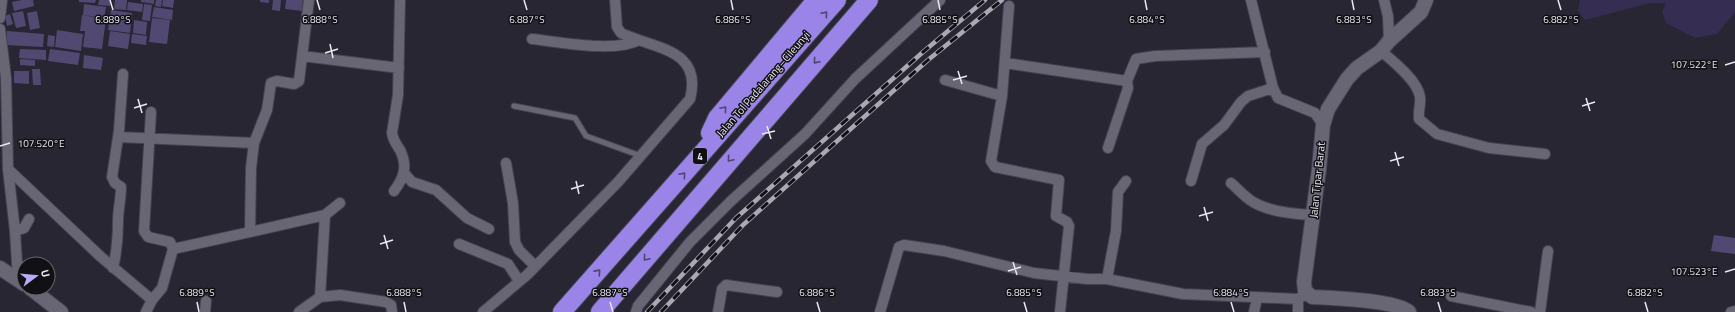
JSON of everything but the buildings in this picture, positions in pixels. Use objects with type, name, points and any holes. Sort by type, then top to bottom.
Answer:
[{"type":"highway","points":[[700,156],[717,118],[816,0]]},
{"type":"highway","name":"Jalan Tol Padalarang–Cileunyi","points":[[562,312],[837,0]]},
{"type":"highway","name":"4","points":[[600,312],[869,0]]},
{"type":"street","points":[[0,18],[2,0]]},
{"type":"street","points":[[250,232],[251,168],[254,143],[267,110],[271,83],[277,81],[294,84],[298,83],[309,0]]},
{"type":"street","points":[[400,0],[398,95],[392,133],[402,155],[405,174],[412,182],[436,190],[467,218],[489,229]]},
{"type":"street","points":[[483,312],[535,266],[618,182],[690,99],[693,88],[691,73],[688,65],[681,57],[621,34],[617,27],[615,0]]},
{"type":"street","points":[[636,312],[638,306],[690,242],[731,201],[805,134],[855,79],[940,0]]},
{"type":"street","points":[[1251,0],[1273,88],[1278,98],[1314,113],[1323,125]]},
{"type":"street","points":[[1384,0],[1388,16],[1385,46],[1420,95],[1419,119],[1437,134],[1489,148],[1544,154]]},
{"type":"street","name":"Jalan Tipar Barat","points":[[1302,296],[1314,215],[1323,125],[1328,109],[1347,78],[1357,68],[1385,46],[1421,12],[1426,0]]},
{"type":"street","points":[[1009,6],[1005,36],[1005,63],[1002,96],[991,158],[992,164],[995,167],[1059,180],[1056,216],[1069,226],[1060,312]]},
{"type":"street","points":[[0,29],[6,78],[8,169],[18,256]]},
{"type":"street","points":[[532,39],[616,47],[630,45],[639,40]]},
{"type":"street","points":[[1108,148],[1128,88],[1127,81],[1136,59],[1265,52]]},
{"type":"street","points":[[302,56],[399,68]]},
{"type":"street","points":[[1005,63],[1127,81]]},
{"type":"street","points":[[113,268],[118,243],[118,221],[121,197],[120,187],[112,178],[118,137],[123,74]]},
{"type":"street","points":[[945,80],[1002,96]]},
{"type":"street","points":[[1192,182],[1202,144],[1224,126],[1241,102],[1248,96],[1273,88]]},
{"type":"street","points":[[146,312],[152,300],[162,288],[173,249],[170,242],[148,237],[144,231],[151,112]]},
{"type":"street","points":[[118,137],[254,143]]},
{"type":"street","points":[[506,163],[513,203],[515,242],[519,250],[535,266]]},
{"type":"street","points":[[8,169],[113,268],[152,300]]},
{"type":"street","points":[[394,191],[405,174]]},
{"type":"street","points":[[1107,280],[1116,231],[1118,192],[1126,181]]},
{"type":"street","points":[[1231,183],[1252,202],[1259,205],[1292,214],[1314,215]]},
{"type":"street","points":[[173,249],[325,215],[340,203]]},
{"type":"street","points":[[320,297],[325,215]]},
{"type":"street","points":[[15,231],[24,228],[29,219]]},
{"type":"street","points":[[459,244],[508,264],[519,281]]},
{"type":"street","points":[[880,312],[899,247],[904,245],[944,251],[1034,272],[1063,277],[1107,280],[1184,294],[1257,298],[1302,296],[1389,304],[1404,308],[1409,312]]},
{"type":"street","points":[[1540,312],[1548,251]]},
{"type":"street","points":[[0,268],[16,279]]},
{"type":"street","points":[[718,312],[722,289],[726,285],[777,292]]},
{"type":"street","points":[[40,296],[61,312]]},
{"type":"street","points":[[299,312],[320,297],[340,296],[386,302],[391,305],[392,312]]},
{"type":"street","points":[[1298,312],[1302,296]]},
{"type":"street","points":[[1451,296],[1531,312]]},
{"type":"street","points":[[1254,312],[1257,298]]},
{"type":"street","points":[[205,312],[206,301]]},
{"type":"street","points":[[1731,312],[1735,311]]},
{"type":"lane","points":[[514,106],[575,118],[586,136],[641,156]]},
{"type":"shaded area","points":[[1580,0],[1735,0],[1735,12],[1717,34],[1695,38],[1666,23],[1662,12],[1666,3],[1650,3],[1585,20],[1578,11]]},
{"type":"railway","points":[[647,312],[736,218],[923,52],[985,0]]},
{"type":"railway","points":[[661,312],[743,225],[928,60],[1002,0]]}]
